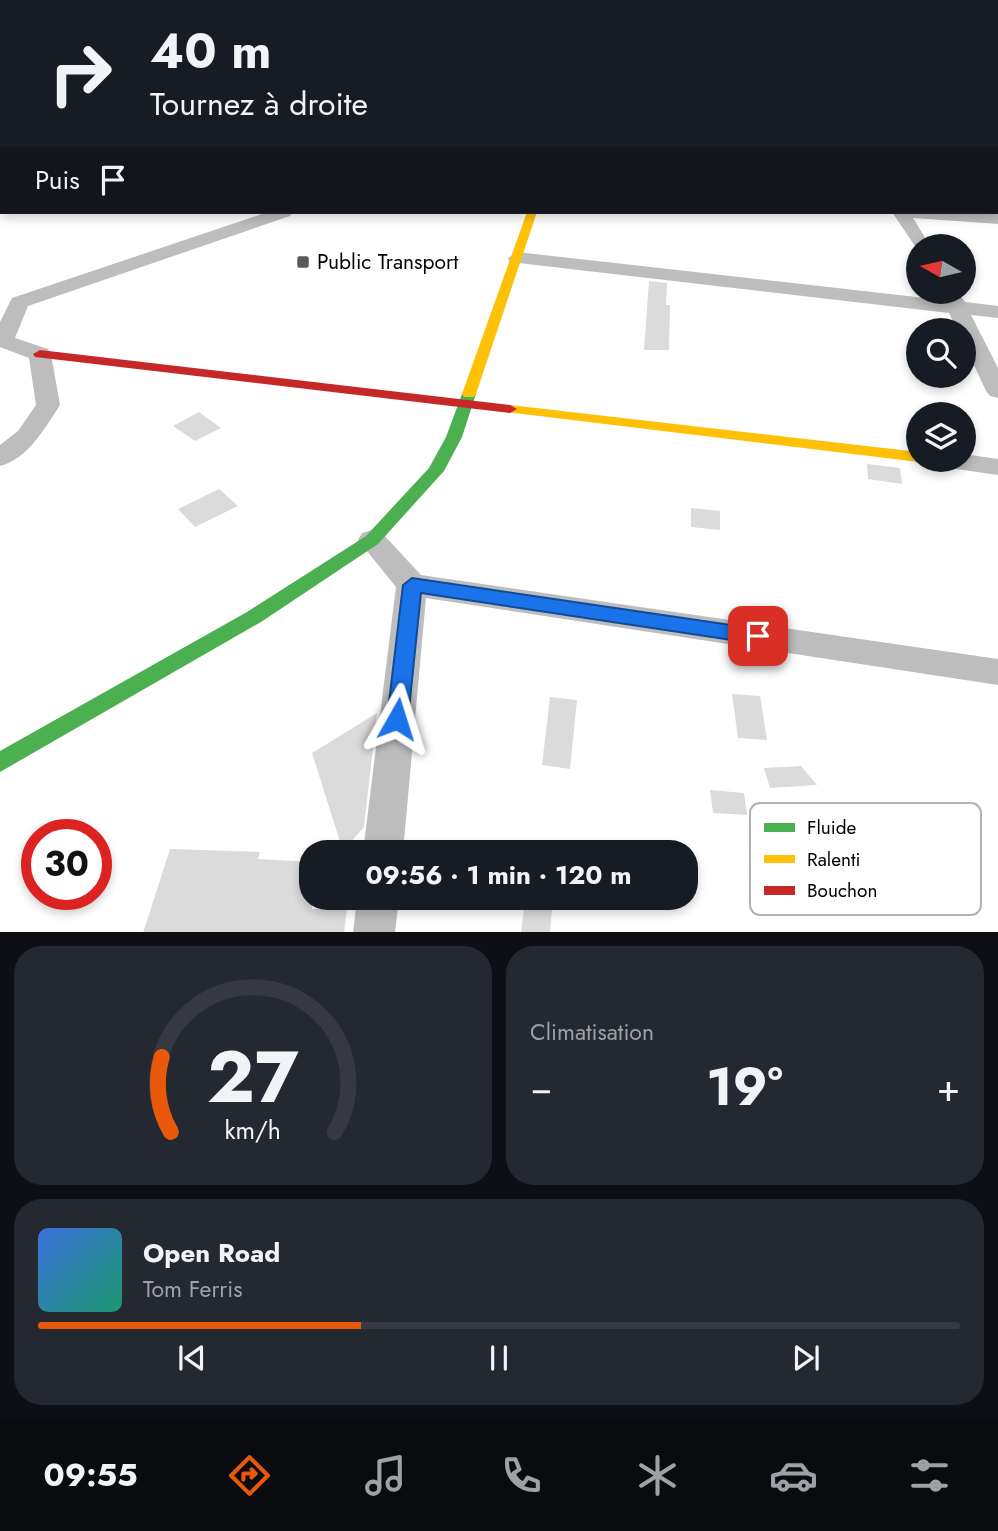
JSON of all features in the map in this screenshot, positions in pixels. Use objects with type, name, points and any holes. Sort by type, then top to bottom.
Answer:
[{"type":"main road","points":[[0,762],[254,617],[372,540],[436,471],[454,437],[532,214]]},
{"type":"main road","points":[[40,354],[906,455]]},
{"type":"street","points":[[0,458],[27,436],[48,405],[40,354],[2,341],[19,302],[278,214]]},
{"type":"street","points":[[904,214],[915,234]]},
{"type":"street","points":[[930,214],[998,219]]},
{"type":"street","points":[[517,258],[906,295]]},
{"type":"street","points":[[956,304],[998,391]]},
{"type":"street","points":[[968,304],[998,313]]},
{"type":"street","points":[[976,464],[998,467]]},
{"type":"street","points":[[372,540],[412,585],[998,672]]},
{"type":"street","points":[[384,840],[412,585]]},
{"type":"street","points":[[374,932],[376,910]]},
{"type":"building","points":[[649,281],[667,283],[666,305],[670,305],[669,350],[644,350]]},
{"type":"building","points":[[199,412],[221,428],[195,441],[173,426]]},
{"type":"building","points":[[867,464],[900,468],[902,484],[868,479]]},
{"type":"building","points":[[219,489],[238,506],[195,527],[178,509]]},
{"type":"building","points":[[691,508],[720,511],[720,530],[691,527]]},
{"type":"building","points":[[732,694],[760,696],[767,740],[738,738]]},
{"type":"building","points":[[550,697],[577,700],[570,769],[542,765]]},
{"type":"building","points":[[377,713],[364,827],[353,840],[340,840],[312,753]]},
{"type":"building","points":[[801,766],[817,785],[770,788],[764,768]]},
{"type":"building","points":[[710,790],[744,793],[747,815],[713,813]]},
{"type":"building","points":[[170,849],[260,852],[258,859],[299,861],[299,910],[347,910],[344,932],[143,932]]},
{"type":"building","points":[[524,910],[552,910],[550,932],[521,932]]},
{"type":"traffic: fast","points":[[0,762],[254,617],[372,540],[436,471],[454,437],[469,394]]},
{"type":"traffic: slow","points":[[469,394],[531,214]]},
{"type":"traffic: slow","points":[[510,409],[906,455]]},
{"type":"traffic: jam","points":[[40,354],[510,409]]},
{"type":"place","name":"Public Transport","points":[[303,262]]},
{"type":"route","points":[[397,719],[412,585],[758,636]]}]
